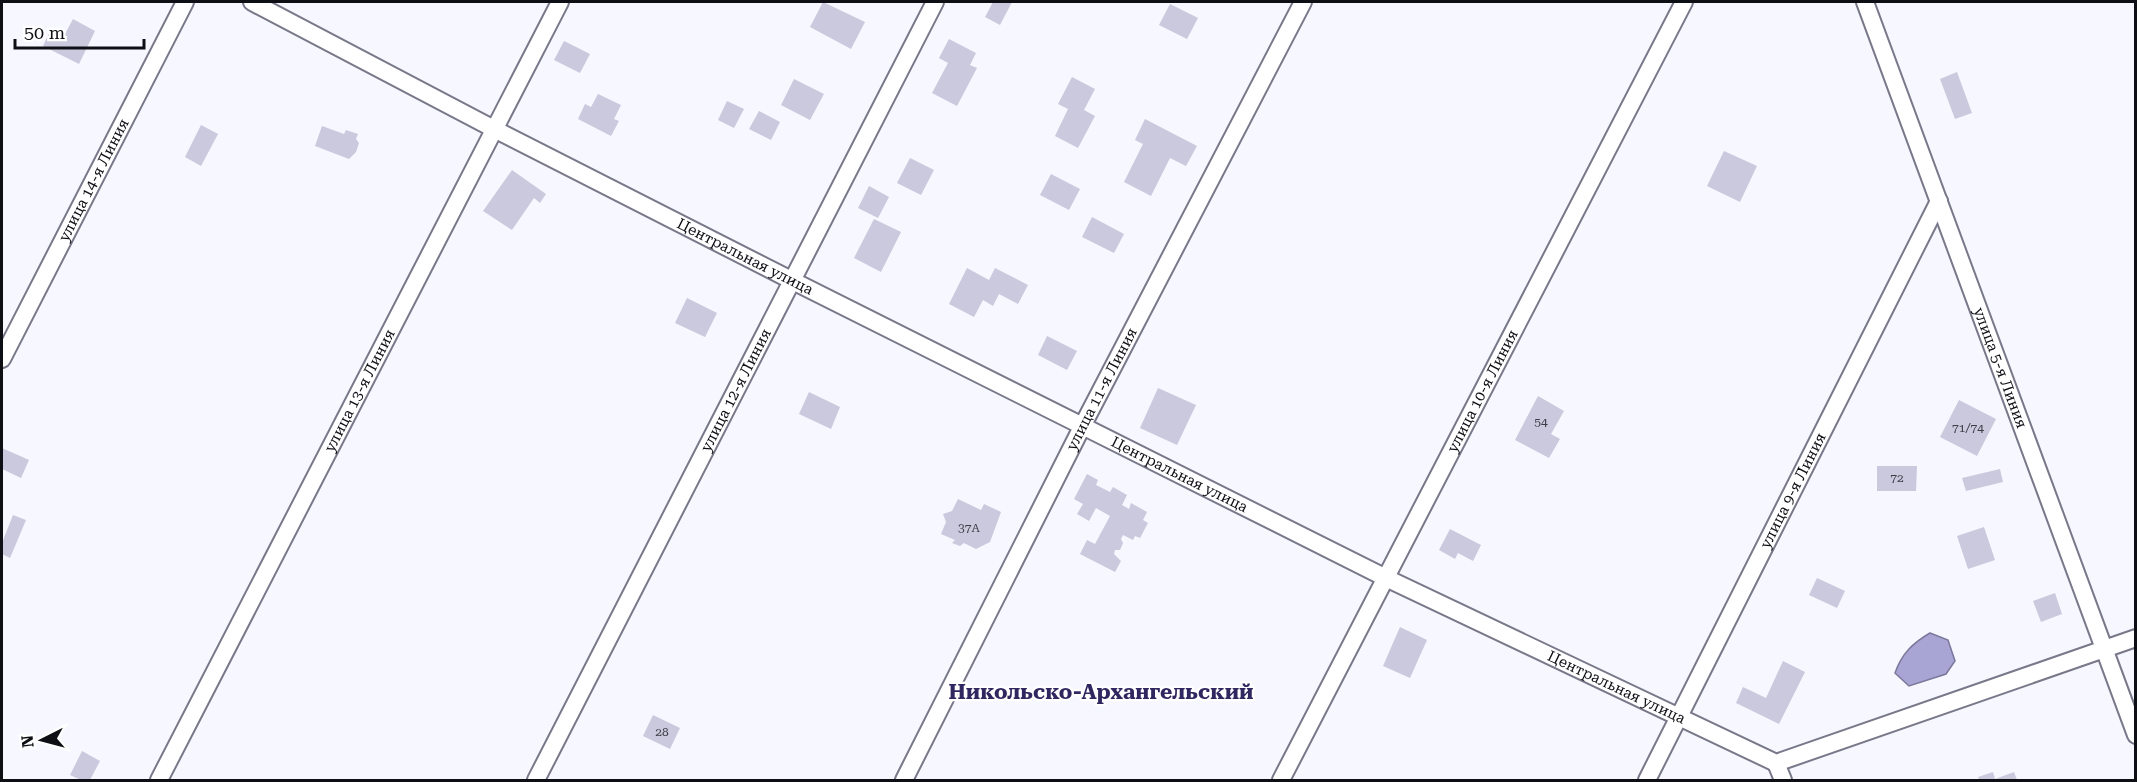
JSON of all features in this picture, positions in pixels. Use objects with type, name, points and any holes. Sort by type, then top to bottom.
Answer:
[{"type":"street","name":"улица 14-я Линия","points":[[2,359],[185,2]]},
{"type":"street","name":"Центральная улица","points":[[252,2],[494,129],[1386,578],[1776,763]]},
{"type":"street","name":"улица 13-я Линия","points":[[159,780],[560,2]]},
{"type":"street","name":"улица 12-я Линия","points":[[536,780],[794,281],[935,2]]},
{"type":"street","name":"улица 11-я Линия","points":[[904,780],[1083,426],[1303,2]]},
{"type":"street","name":"улица 10-я Линия","points":[[1281,780],[1684,2]]},
{"type":"street","name":"улица 5-я Линия","points":[[1865,2],[2136,735]]},
{"type":"street","name":"улица 9-я Линия","points":[[1647,780],[1939,201]]},
{"type":"street","points":[[1783,780],[1776,763],[2136,638]]},
{"type":"water","points":[[1930,633],[1948,640],[1955,661],[1946,674],[1909,686],[1895,673],[1909,649]]},
{"type":"building","points":[[823,2],[865,22],[851,49],[810,27]]},
{"type":"building","points":[[993,2],[1012,2],[1000,25],[985,17]]},
{"type":"building","points":[[1170,4],[1198,18],[1187,39],[1159,25]]},
{"type":"building","points":[[73,19],[95,31],[79,64],[43,46],[51,29],[64,36]]},
{"type":"building","points":[[949,39],[976,53],[970,65],[977,68],[957,106],[932,93],[948,63],[939,58]]},
{"type":"building","points":[[564,41],[590,54],[580,73],[554,60]]},
{"type":"building","points":[[1957,72],[1972,113],[1955,119],[1940,79]]},
{"type":"building","points":[[1072,77],[1095,89],[1084,110],[1095,116],[1078,148],[1055,136],[1068,109],[1058,104]]},
{"type":"building","points":[[794,79],[824,94],[810,120],[781,105]]},
{"type":"building","points":[[598,94],[621,105],[614,119],[619,121],[611,136],[578,119],[585,104],[591,107]]},
{"type":"building","points":[[727,101],[744,109],[734,128],[718,120]]},
{"type":"building","points":[[759,111],[780,122],[771,140],[749,129]]},
{"type":"building","points":[[1145,119],[1197,146],[1186,166],[1170,158],[1151,196],[1124,182],[1143,144],[1135,140]]},
{"type":"building","points":[[201,125],[218,134],[201,166],[185,157]]},
{"type":"building","points":[[322,126],[344,134],[346,130],[358,134],[356,139],[359,143],[356,152],[349,159],[315,146]]},
{"type":"building","points":[[1724,151],[1757,166],[1740,202],[1707,186]]},
{"type":"building","points":[[910,158],[934,170],[921,195],[897,183]]},
{"type":"building","points":[[512,170],[546,194],[540,203],[534,198],[512,230],[483,211]]},
{"type":"building","points":[[1051,174],[1080,189],[1069,210],[1040,195]]},
{"type":"building","points":[[869,186],[889,197],[878,218],[858,208]]},
{"type":"building","points":[[1092,217],[1124,234],[1114,253],[1082,237]]},
{"type":"building","points":[[874,219],[901,232],[881,272],[854,258]]},
{"type":"building","points":[[967,268],[989,280],[995,268],[1028,285],[1018,304],[999,294],[993,306],[983,300],[974,317],[949,304]]},
{"type":"building","points":[[687,298],[717,313],[705,337],[675,323]]},
{"type":"building","points":[[1047,336],[1077,351],[1067,370],[1038,355]]},
{"type":"building","points":[[1158,388],[1196,405],[1177,445],[1140,428]]},
{"type":"building","points":[[809,392],[840,407],[831,429],[799,414]]},
{"type":"building","points":[[1538,396],[1564,411],[1551,434],[1560,439],[1549,458],[1515,440]]},
{"type":"building","points":[[1959,400],[1996,419],[1977,456],[1940,437]]},
{"type":"building","points":[[2,448],[29,460],[21,478],[2,469]]},
{"type":"building","points":[[1877,466],[1917,466],[1916,491],[1877,491]]},
{"type":"building","points":[[2000,469],[2003,482],[1966,491],[1962,478]]},
{"type":"building","points":[[1087,474],[1098,480],[1096,485],[1110,492],[1113,487],[1127,495],[1122,505],[1129,509],[1131,503],[1147,512],[1143,520],[1148,523],[1140,538],[1135,536],[1133,540],[1123,535],[1120,550],[1115,550],[1114,554],[1121,561],[1115,572],[1080,554],[1087,540],[1095,544],[1110,516],[1096,508],[1089,521],[1077,514],[1083,504],[1074,499]]},
{"type":"building","points":[[958,499],[981,510],[984,504],[1001,512],[990,542],[976,549],[964,543],[960,546],[952,543],[955,540],[941,534],[946,522],[943,514],[952,511]]},
{"type":"building","points":[[13,515],[26,520],[10,558],[2,554],[2,543]]},
{"type":"building","points":[[1984,527],[1995,560],[1968,569],[1957,536]]},
{"type":"building","points":[[1450,529],[1481,545],[1473,561],[1458,553],[1455,559],[1439,550]]},
{"type":"building","points":[[1817,578],[1845,591],[1837,608],[1809,595]]},
{"type":"building","points":[[2055,593],[2062,614],[2041,622],[2033,601]]},
{"type":"building","points":[[1400,627],[1427,640],[1410,678],[1383,666]]},
{"type":"building","points":[[1783,661],[1805,672],[1779,724],[1736,703],[1743,687],[1766,698]]},
{"type":"building","points":[[653,715],[680,728],[670,749],[643,736]]},
{"type":"building","points":[[82,751],[100,761],[90,780],[81,780],[70,775]]},
{"type":"building","points":[[1993,772],[1995,779],[2014,772],[2017,780],[1979,780],[1978,777]]},
{"type":"district","name":"Никольско-Архангельский","points":[[1101,692]]}]
